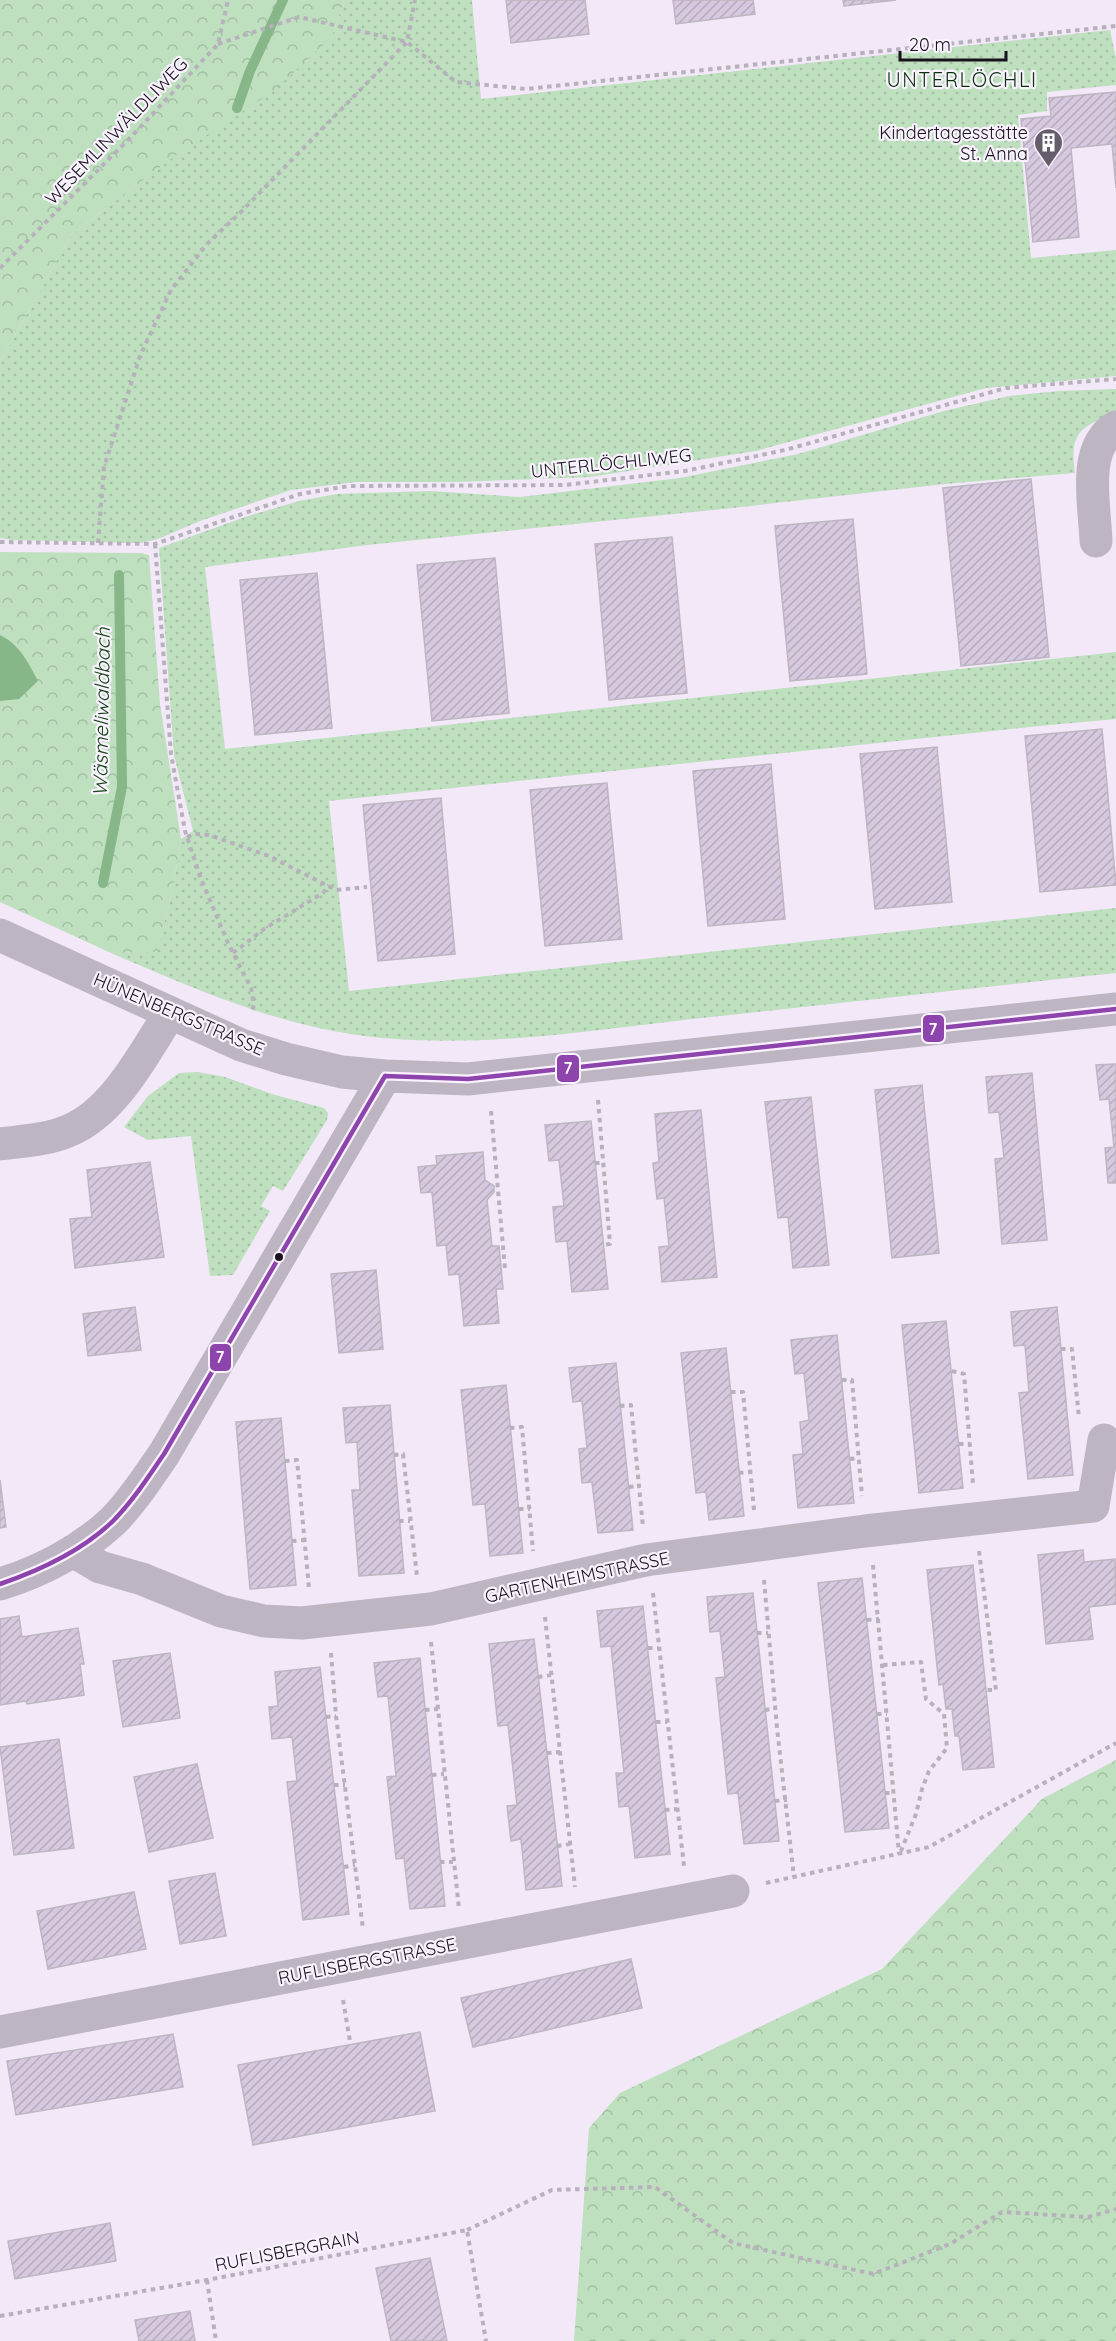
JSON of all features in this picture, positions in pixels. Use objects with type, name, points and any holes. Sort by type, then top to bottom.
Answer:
[{"type":"street","points":[[1096,541],[1093,472],[1095,451],[1102,438],[1116,427]]},
{"type":"street","name":"HÜNENBERGSTRASSE","points":[[0,935],[241,1045],[286,1059],[342,1072],[385,1076],[468,1078],[1116,1009]]},
{"type":"street","points":[[0,1144],[44,1138],[69,1131],[92,1119],[120,1089],[170,1013]]},
{"type":"street","points":[[0,1584],[23,1577],[73,1551],[112,1521],[139,1491],[164,1454],[385,1076]]},
{"type":"street","name":"GARTENHEIMSTRASSE","points":[[73,1551],[100,1567],[142,1579],[221,1611],[264,1621],[311,1621],[424,1609],[536,1584],[645,1549],[758,1546],[865,1531],[1094,1506],[1104,1440]]},
{"type":"street","name":"RUFLISBERGSTRASSE","points":[[0,2032],[734,1891]]},
{"type":"path","points":[[218,44],[228,0]]},
{"type":"path","points":[[98,543],[104,467],[140,356],[171,290],[207,244],[406,42],[415,0]]},
{"type":"path","points":[[218,44],[299,16],[406,42],[456,82],[526,89],[1116,26]]},
{"type":"path","name":"WESEMLINWÄLDLIWEG","points":[[0,268],[131,137],[218,44]]},
{"type":"path","name":"UNTERLÖCHLIWEG","points":[[0,542],[155,544],[300,494],[339,488],[565,485],[685,471],[785,450],[1006,388],[1116,379]]},
{"type":"path","points":[[155,544],[171,754],[187,837],[201,879],[251,988],[254,1005],[250,1016]]},
{"type":"path","points":[[187,837],[197,834],[209,835],[269,856],[336,890],[367,887]]},
{"type":"path","points":[[233,953],[264,929],[323,893],[329,885]]},
{"type":"path","points":[[598,1096],[610,1244],[603,1245]]},
{"type":"path","points":[[491,1110],[495,1189],[505,1269],[501,1270]]},
{"type":"path","points":[[595,1163],[603,1163]]},
{"type":"path","points":[[1061,1349],[1072,1348],[1078,1409]]},
{"type":"path","points":[[952,1371],[964,1374],[975,1518]]},
{"type":"path","points":[[842,1380],[852,1380],[865,1531],[871,1542],[879,1619],[899,1854]]},
{"type":"path","points":[[731,1392],[743,1392],[794,1877]]},
{"type":"path","points":[[620,1406],[631,1405],[645,1549],[651,1578],[688,1899]]},
{"type":"path","points":[[510,1428],[522,1427],[536,1584],[543,1608],[579,1921]]},
{"type":"path","points":[[959,1444],[970,1444]]},
{"type":"path","points":[[394,1455],[403,1454],[410,1521],[438,1709],[462,1943]]},
{"type":"path","points":[[850,1459],[859,1458]]},
{"type":"path","points":[[285,1461],[297,1460],[311,1621]]},
{"type":"path","points":[[739,1473],[751,1472]]},
{"type":"path","points":[[629,1487],[640,1486]]},
{"type":"path","points":[[519,1509],[530,1509]]},
{"type":"path","points":[[399,1521],[410,1521]]},
{"type":"path","points":[[292,1541],[305,1540]]},
{"type":"path","points":[[983,1583],[996,1690],[986,1690]]},
{"type":"path","points":[[977,1607],[986,1605]]},
{"type":"path","points":[[867,1620],[879,1619]]},
{"type":"path","points":[[757,1633],[768,1633]]},
{"type":"path","points":[[648,1648],[658,1648]]},
{"type":"path","points":[[883,1665],[921,1662],[926,1699],[944,1714],[947,1748],[929,1771],[916,1814],[899,1854]]},
{"type":"path","points":[[538,1677],[551,1675]]},
{"type":"path","points":[[334,1694],[363,1932],[371,1961]]},
{"type":"path","points":[[765,1710],[776,1708]]},
{"type":"path","points":[[425,1710],[438,1709]]},
{"type":"path","points":[[877,1714],[887,1714]]},
{"type":"path","points":[[326,1717],[336,1716]]},
{"type":"path","points":[[656,1722],[667,1722]]},
{"type":"path","points":[[734,1891],[929,1847],[1116,1743]]},
{"type":"path","points":[[547,1753],[560,1752]]},
{"type":"path","points":[[432,1775],[444,1774]]},
{"type":"path","points":[[334,1785],[345,1785]]},
{"type":"path","points":[[885,1793],[894,1793]]},
{"type":"path","points":[[775,1801],[787,1800]]},
{"type":"path","points":[[665,1810],[677,1809]]},
{"type":"path","points":[[557,1846],[570,1844]]},
{"type":"path","points":[[440,1863],[453,1862]]},
{"type":"path","points":[[344,1867],[356,1865]]},
{"type":"path","points":[[343,1998],[350,2041]]},
{"type":"path","name":"RUFLISBERGRAIN","points":[[0,2316],[207,2280],[468,2230],[552,2190],[655,2187],[734,2243],[873,2274],[950,2244],[1002,2212],[1088,2217],[1116,2209]]},
{"type":"path","points":[[468,2230],[486,2341]]},
{"type":"path","points":[[207,2280],[216,2341]]},
{"type":"green space","points":[[0,0],[344,0],[332,36],[275,90],[171,159],[71,235],[0,362]]},
{"type":"green space","points":[[344,0],[472,0],[481,99],[1110,30],[1116,59],[1116,85],[1047,92],[1047,111],[1018,115],[1031,258],[1116,250],[1116,376],[986,388],[756,451],[590,477],[455,482],[356,482],[291,490],[200,521],[158,539],[140,543],[0,538],[0,362],[71,235],[332,36]]},
{"type":"green space","points":[[1116,389],[1116,414],[1086,427],[1076,440],[1075,473],[945,484],[367,545],[205,567],[225,749],[1116,652],[1116,719],[329,801],[349,991],[1116,908],[1116,973],[552,1035],[458,1041],[365,1036],[319,1028],[265,1014],[111,953],[157,951],[172,893],[181,839],[193,831],[174,755],[159,548],[245,517],[299,501],[337,494],[430,491],[520,497],[680,478],[798,454],[944,411],[1009,396]]},
{"type":"green space","points":[[0,552],[141,553],[149,555],[160,704],[181,839],[172,893],[157,952],[111,953],[0,902]]},
{"type":"green space","points":[[198,1072],[225,1077],[275,1095],[324,1108],[328,1113],[327,1120],[283,1191],[273,1186],[261,1206],[270,1211],[233,1275],[210,1276],[191,1136],[148,1140],[124,1127],[148,1096],[179,1073]]},
{"type":"green space","points":[[1116,1760],[1116,2341],[574,2341],[589,2128],[620,2093],[882,1969],[1042,1799]]},
{"type":"shaded area","points":[[0,635],[18,649],[38,681],[19,699],[0,701]]},
{"type":"building","points":[[506,0],[585,0],[589,34],[511,43]]},
{"type":"building","points":[[673,0],[753,0],[755,14],[676,24]]},
{"type":"building","points":[[843,0],[896,0],[844,6]]},
{"type":"building","name":"Kindertagesstätte St. Anna","points":[[1116,92],[1116,188],[1112,144],[1071,148],[1079,237],[1033,242],[1021,119],[1051,116],[1049,98]]},
{"type":"building","points":[[1031,479],[1049,657],[961,666],[943,488]]},
{"type":"building","points":[[853,519],[867,674],[790,681],[775,526]]},
{"type":"building","points":[[672,537],[687,693],[609,700],[595,544]]},
{"type":"building","points":[[495,558],[509,713],[432,721],[417,565]]},
{"type":"building","points":[[317,573],[332,728],[255,735],[240,580]]},
{"type":"building","points":[[1102,729],[1116,885],[1040,892],[1025,736]]},
{"type":"building","points":[[937,747],[952,902],[875,909],[860,754]]},
{"type":"building","points":[[771,764],[785,919],[708,926],[693,771]]},
{"type":"building","points":[[607,783],[622,939],[545,946],[530,790]]},
{"type":"building","points":[[441,798],[455,954],[378,961],[363,805]]},
{"type":"building","points":[[1116,1064],[1116,1183],[1108,1183],[1105,1148],[1114,1147],[1109,1099],[1100,1100],[1096,1065]]},
{"type":"building","points":[[1032,1073],[1047,1240],[1002,1244],[995,1159],[1004,1158],[999,1112],[989,1113],[986,1077]]},
{"type":"building","points":[[922,1085],[939,1253],[892,1258],[875,1090]]},
{"type":"building","points":[[811,1097],[829,1265],[793,1268],[788,1217],[778,1218],[765,1102]]},
{"type":"building","points":[[701,1110],[717,1277],[662,1282],[659,1247],[669,1246],[664,1198],[657,1199],[653,1163],[659,1162],[655,1114]]},
{"type":"building","points":[[591,1121],[608,1289],[572,1292],[567,1241],[556,1242],[553,1207],[564,1206],[559,1160],[549,1161],[545,1125]]},
{"type":"building","points":[[483,1152],[485,1180],[494,1186],[494,1192],[487,1200],[492,1246],[499,1246],[503,1289],[496,1289],[499,1323],[464,1326],[459,1274],[449,1275],[446,1245],[437,1246],[432,1192],[421,1193],[418,1167],[437,1165],[436,1156]]},
{"type":"building","points":[[150,1162],[164,1257],[75,1268],[70,1219],[92,1217],[87,1170]]},
{"type":"building","points":[[376,1270],[383,1349],[339,1353],[331,1274]]},
{"type":"building","points":[[135,1307],[141,1350],[88,1356],[83,1314]]},
{"type":"building","points":[[1057,1307],[1073,1475],[1028,1479],[1019,1393],[1029,1392],[1025,1345],[1014,1346],[1011,1312]]},
{"type":"building","points":[[946,1321],[963,1488],[919,1493],[902,1325]]},
{"type":"building","points":[[837,1335],[854,1503],[798,1508],[793,1455],[803,1454],[800,1422],[809,1420],[804,1373],[795,1374],[791,1340]]},
{"type":"building","points":[[726,1348],[744,1516],[709,1520],[706,1492],[696,1493],[681,1353]]},
{"type":"building","points":[[616,1363],[633,1530],[598,1533],[592,1482],[582,1483],[579,1449],[587,1448],[582,1401],[573,1402],[569,1368]]},
{"type":"building","points":[[506,1385],[523,1553],[490,1556],[485,1504],[473,1505],[461,1390]]},
{"type":"building","points":[[390,1405],[404,1573],[359,1576],[352,1490],[360,1490],[357,1442],[346,1443],[343,1408]]},
{"type":"building","points":[[281,1418],[296,1585],[250,1589],[236,1422]]},
{"type":"building","points":[[0,1480],[6,1527],[0,1528]]},
{"type":"building","points":[[1083,1550],[1084,1562],[1115,1559],[1116,1604],[1089,1607],[1093,1639],[1046,1644],[1038,1555]]},
{"type":"building","points":[[973,1565],[994,1767],[963,1770],[959,1736],[955,1736],[952,1709],[946,1709],[943,1684],[939,1685],[927,1570]]},
{"type":"building","points":[[862,1578],[889,1828],[845,1832],[818,1583]]},
{"type":"building","points":[[753,1593],[779,1841],[744,1844],[738,1793],[728,1794],[716,1678],[725,1677],[720,1631],[710,1632],[707,1597]]},
{"type":"building","points":[[643,1606],[670,1854],[635,1858],[629,1806],[619,1807],[616,1773],[624,1773],[611,1646],[601,1647],[597,1611]]},
{"type":"building","points":[[19,1616],[22,1637],[78,1628],[84,1664],[80,1664],[84,1695],[27,1704],[26,1701],[0,1705],[0,1619]]},
{"type":"building","points":[[534,1639],[562,1886],[526,1890],[521,1839],[511,1841],[507,1806],[517,1805],[508,1725],[498,1726],[489,1644]]},
{"type":"building","points":[[170,1653],[180,1718],[123,1727],[113,1661]]},
{"type":"building","points":[[420,1658],[445,1906],[410,1909],[404,1858],[396,1859],[387,1777],[396,1776],[388,1696],[378,1697],[374,1663]]},
{"type":"building","points":[[320,1667],[349,1914],[303,1920],[287,1782],[297,1781],[292,1737],[272,1739],[269,1707],[278,1706],[275,1672]]},
{"type":"building","points":[[59,1739],[74,1848],[14,1855],[0,1747]]},
{"type":"building","points":[[197,1764],[213,1838],[149,1852],[134,1777]]},
{"type":"building","points":[[215,1873],[226,1936],[180,1944],[169,1881]]},
{"type":"building","points":[[134,1892],[146,1949],[48,1969],[37,1911]]},
{"type":"building","points":[[631,1959],[642,2008],[473,2047],[461,1998]]},
{"type":"building","points":[[420,2032],[435,2111],[253,2145],[238,2065]]},
{"type":"building","points":[[173,2034],[183,2087],[16,2115],[7,2061]]},
{"type":"building","points":[[110,2223],[116,2261],[15,2279],[8,2241]]},
{"type":"building","points":[[430,2258],[447,2341],[391,2341],[376,2268]]},
{"type":"building","points":[[190,2311],[195,2341],[139,2341],[135,2320]]},
{"type":"waterway","name":"Wäsmeliwaldbach","points":[[237,108],[250,71],[283,0]]},
{"type":"waterway","name":"Wäsmeliwaldbach","points":[[103,883],[122,787],[119,575]]},
{"type":"transit line","name":"7","points":[[385,1076],[468,1079],[1116,1009]]},
{"type":"transit line","name":"7","points":[[0,1584],[46,1566],[88,1542],[113,1521],[134,1497],[164,1454],[385,1076]]},
{"type":"place","name":"Kindertagesstätte St. Anna","points":[[1049,168]]},
{"type":"district","name":"UNTERLÖCHLI","points":[[962,79]]}]
